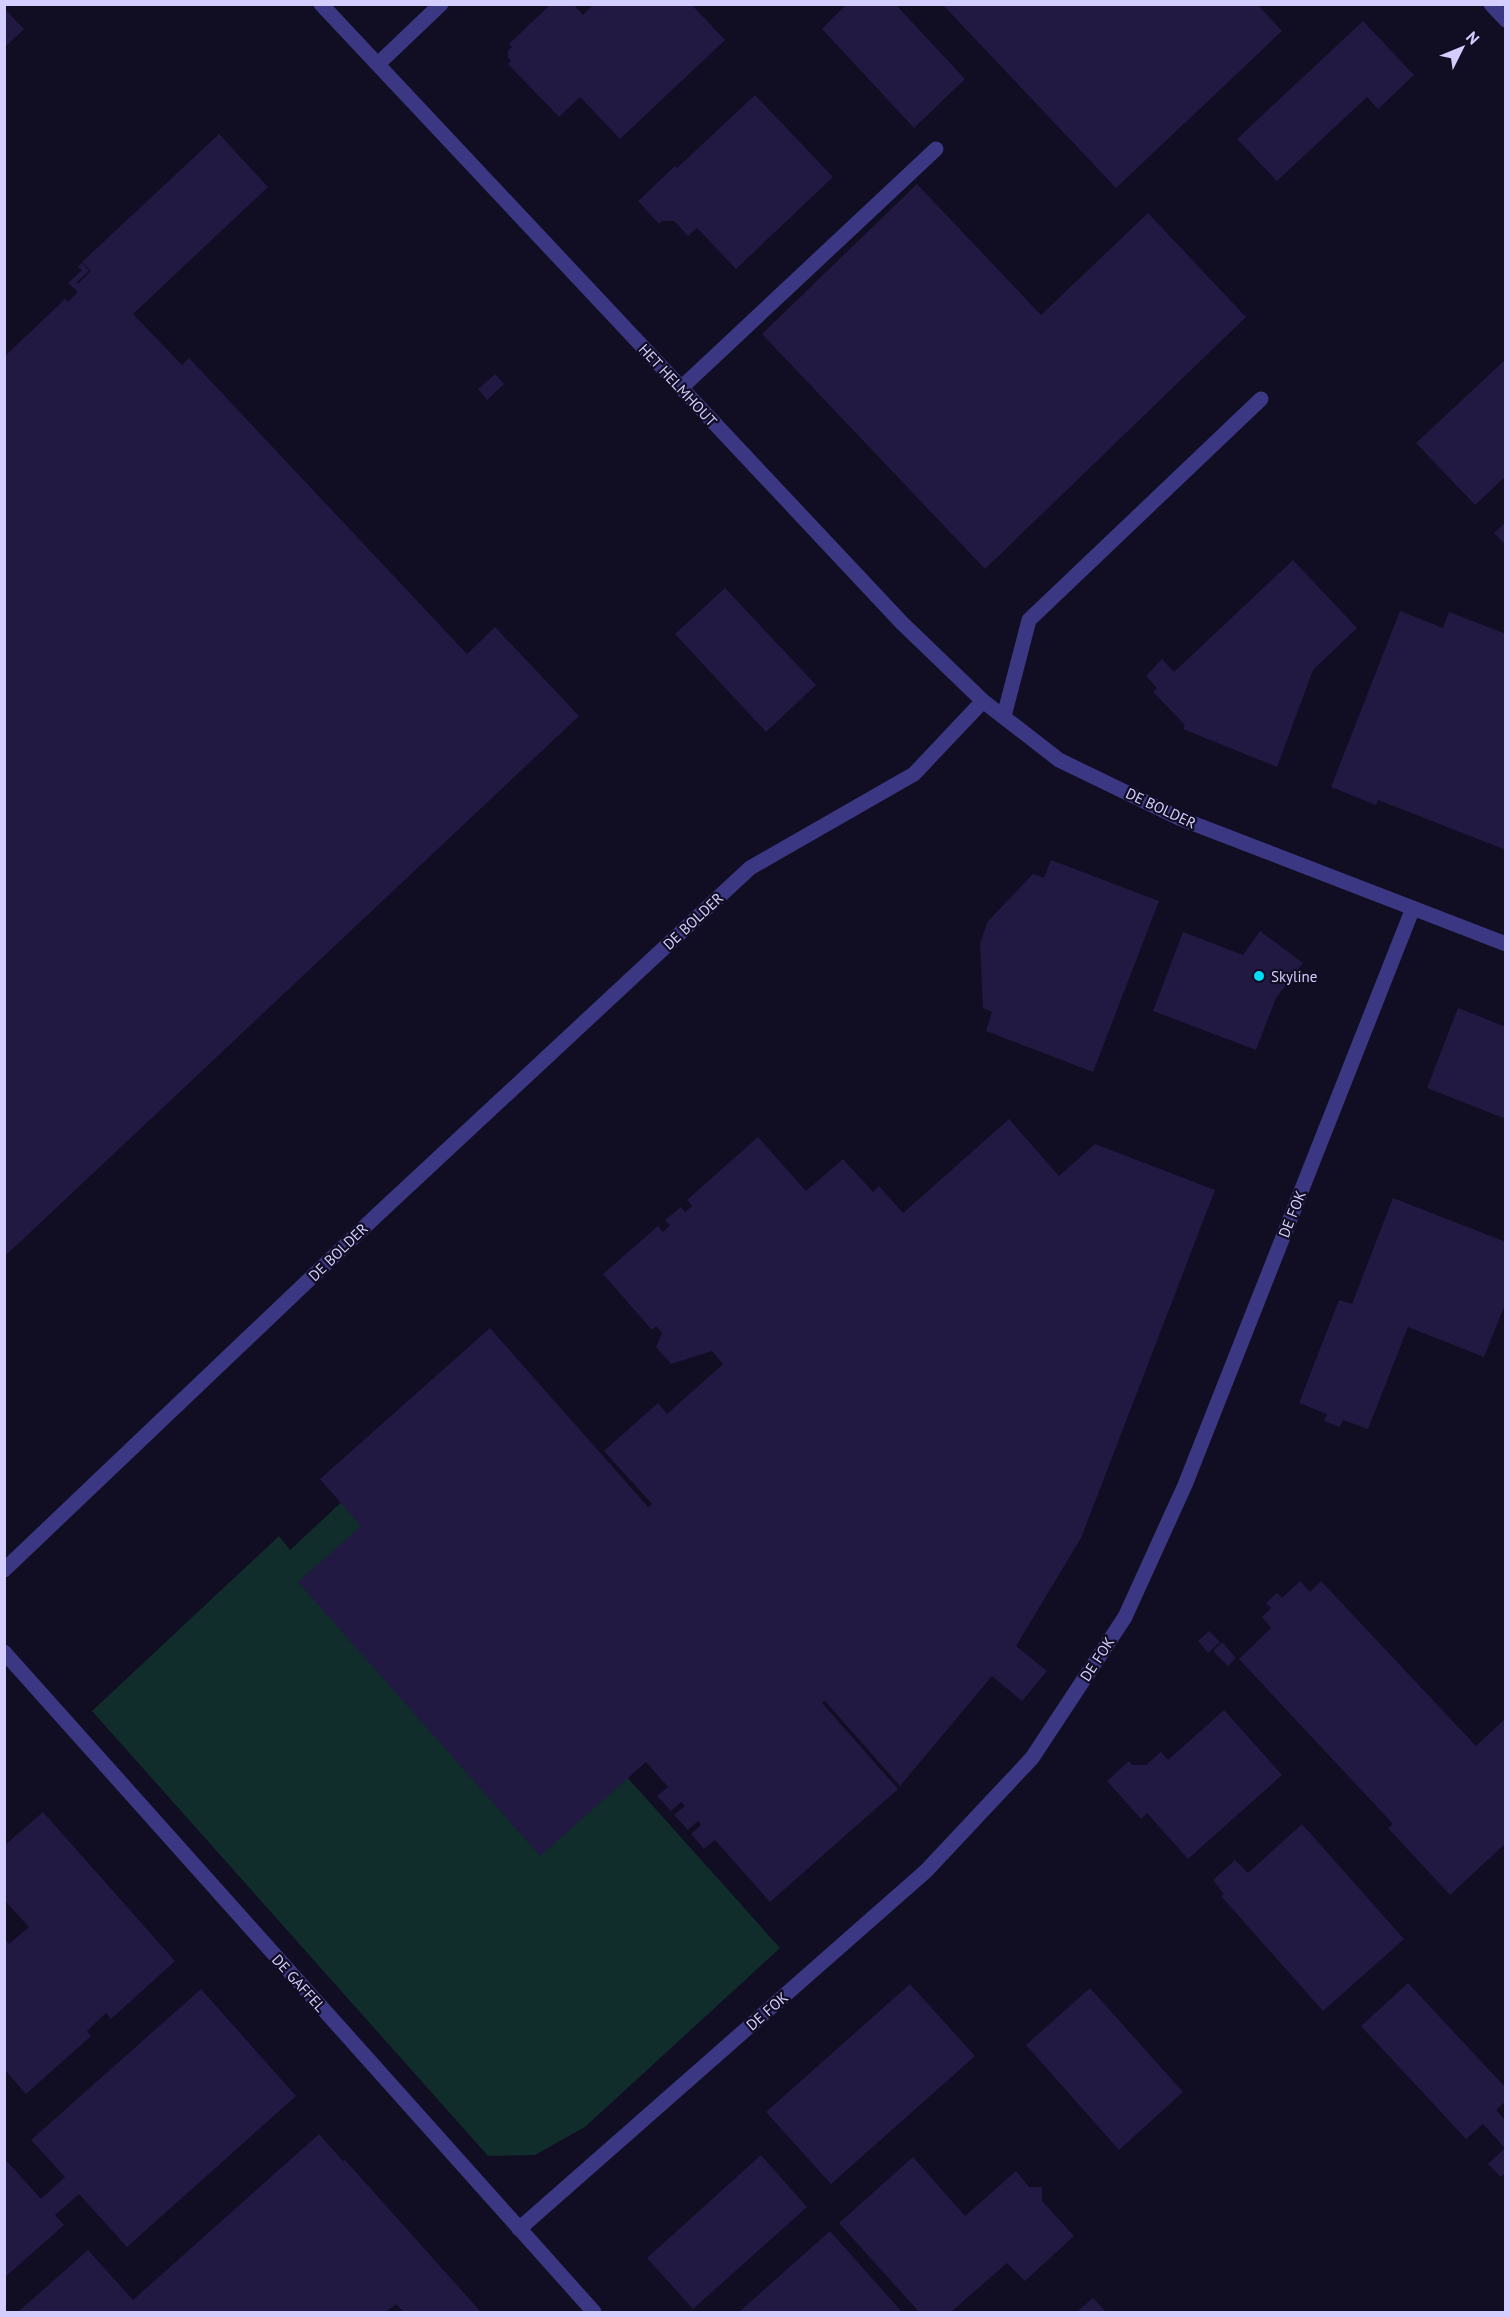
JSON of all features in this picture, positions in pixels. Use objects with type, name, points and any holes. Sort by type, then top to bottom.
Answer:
[{"type":"street","name":"HET HELMHOUT","points":[[321,4],[902,623],[983,701]]},
{"type":"street","points":[[378,64],[441,4]]},
{"type":"street","points":[[1491,4],[1506,20]]},
{"type":"street","points":[[681,388],[936,149]]},
{"type":"street","points":[[1004,716],[1029,620],[1261,399]]},
{"type":"street","name":"DE BOLDER","points":[[4,1570],[384,1208],[750,868],[914,774],[983,701],[1059,760],[1179,818],[1506,944]]},
{"type":"street","name":"DE FOK","points":[[519,2229],[926,1871],[1032,1758],[1125,1617],[1185,1485],[1413,908]]},
{"type":"street","name":"DE GAFFEL","points":[[4,1652],[594,2313]]},
{"type":"green space","points":[[363,1482],[780,1948],[585,2127],[535,2155],[488,2156],[92,1711],[279,1536],[290,1550]]},
{"type":"building","points":[[551,4],[573,4],[583,15],[594,4],[691,4],[725,40],[620,139],[580,97],[559,117],[508,64],[511,61],[508,51],[512,47],[509,44]]},
{"type":"building","points":[[847,4],[895,4],[965,79],[914,128],[822,29]]},
{"type":"building","points":[[942,4],[1257,4],[1282,31],[1116,188]]},
{"type":"building","points":[[4,8],[24,29],[4,48]]},
{"type":"building","points":[[1363,21],[1414,75],[1378,109],[1367,97],[1277,181],[1237,139]]},
{"type":"building","points":[[755,95],[833,177],[736,269],[697,228],[688,236],[674,221],[662,221],[659,224],[638,201]]},
{"type":"building","points":[[219,134],[268,187],[133,314],[182,365],[189,358],[467,654],[495,627],[579,716],[4,1257],[4,357],[65,299],[68,302],[78,292],[68,283],[82,270],[78,267],[82,263],[89,271],[77,282],[78,284],[91,271],[82,262]]},
{"type":"building","points":[[917,184],[1041,315],[1148,213],[1246,317],[985,569],[762,334]]},
{"type":"building","points":[[1506,359],[1506,476],[1475,505],[1416,443]]},
{"type":"building","points":[[495,374],[504,384],[487,400],[478,389]]},
{"type":"building","points":[[1506,522],[1506,545],[1494,533]]},
{"type":"building","points":[[1293,560],[1357,628],[1313,670],[1277,767],[1183,729],[1185,725],[1153,692],[1157,688],[1146,676],[1162,659],[1174,672]]},
{"type":"building","points":[[725,588],[816,685],[766,732],[675,634]]},
{"type":"building","points":[[1400,611],[1443,628],[1449,612],[1506,634],[1506,850],[1378,800],[1376,805],[1331,787]]},
{"type":"building","points":[[1051,860],[1159,901],[1093,1072],[986,1031],[992,1012],[983,1008],[980,943],[988,921],[1033,874],[1044,878]]},
{"type":"building","points":[[1260,931],[1303,963],[1276,998],[1256,1050],[1153,1011],[1183,932],[1243,955]]},
{"type":"building","points":[[1458,1008],[1506,1027],[1506,1119],[1427,1088]]},
{"type":"building","points":[[1009,1119],[1059,1176],[1095,1144],[1215,1190],[1081,1538],[1016,1646],[1047,1671],[1022,1701],[992,1676],[900,1786],[825,1701],[822,1703],[898,1789],[770,1902],[715,1840],[704,1849],[691,1834],[701,1825],[698,1821],[688,1830],[674,1815],[685,1806],[681,1802],[671,1811],[657,1796],[668,1787],[646,1762],[540,1856],[298,1582],[361,1526],[320,1479],[490,1328],[648,1507],[652,1504],[604,1451],[658,1403],[667,1414],[723,1364],[712,1351],[671,1364],[656,1347],[662,1333],[656,1326],[652,1330],[603,1274],[658,1226],[663,1232],[670,1225],[665,1220],[681,1207],[685,1212],[692,1206],[687,1200],[758,1137],[806,1191],[843,1159],[873,1192],[879,1186],[903,1213]]},
{"type":"building","points":[[1393,1198],[1506,1242],[1506,1302],[1484,1357],[1408,1327],[1368,1429],[1343,1420],[1340,1427],[1324,1421],[1327,1414],[1299,1403],[1339,1300],[1352,1304]]},
{"type":"building","points":[[1300,1581],[1310,1592],[1321,1581],[1476,1746],[1506,1718],[1506,1843],[1450,1895],[1388,1828],[1393,1824],[1239,1659],[1271,1628],[1262,1617],[1271,1608],[1266,1603],[1277,1593],[1282,1598]]},
{"type":"building","points":[[1209,1631],[1220,1642],[1208,1653],[1198,1641]]},
{"type":"building","points":[[1222,1642],[1236,1658],[1228,1666],[1213,1651]]},
{"type":"building","points":[[1224,1710],[1282,1775],[1188,1859],[1147,1813],[1141,1819],[1107,1781],[1129,1761],[1132,1765],[1146,1765],[1161,1752],[1168,1760]]},
{"type":"building","points":[[43,1812],[175,1961],[111,2019],[106,2013],[87,2031],[91,2036],[26,2094],[4,2069],[4,1938],[9,1944],[29,1927],[4,1900],[4,1846]]},
{"type":"building","points":[[1302,1824],[1404,1939],[1323,2011],[1221,1896],[1224,1894],[1213,1880],[1235,1860],[1248,1873]]},
{"type":"building","points":[[1408,1983],[1506,2088],[1506,2101],[1496,2110],[1506,2121],[1506,2175],[1501,2177],[1488,2164],[1505,2148],[1483,2124],[1466,2139],[1361,2026]]},
{"type":"building","points":[[910,1984],[975,2056],[831,2184],[766,2112]]},
{"type":"building","points":[[1090,1988],[1183,2092],[1119,2150],[1026,2045]]},
{"type":"building","points":[[201,1989],[296,2096],[127,2247],[79,2194],[55,2215],[64,2225],[4,2278],[4,2158],[41,2199],[65,2177],[31,2140]]},
{"type":"building","points":[[319,2134],[481,2312],[404,2312],[396,2304],[386,2312],[18,2312],[88,2250],[133,2300]]},
{"type":"building","points":[[761,2155],[807,2207],[693,2309],[647,2258]]},
{"type":"building","points":[[913,2157],[965,2216],[1016,2171],[1029,2187],[1042,2187],[1042,2201],[1074,2236],[1025,2281],[1007,2263],[951,2312],[919,2312],[839,2223]]},
{"type":"building","points":[[830,2231],[902,2312],[739,2312]]},
{"type":"building","points":[[1093,2298],[1106,2312],[1077,2312]]},
{"type":"place","name":"Skyline","points":[[1259,976]]}]
